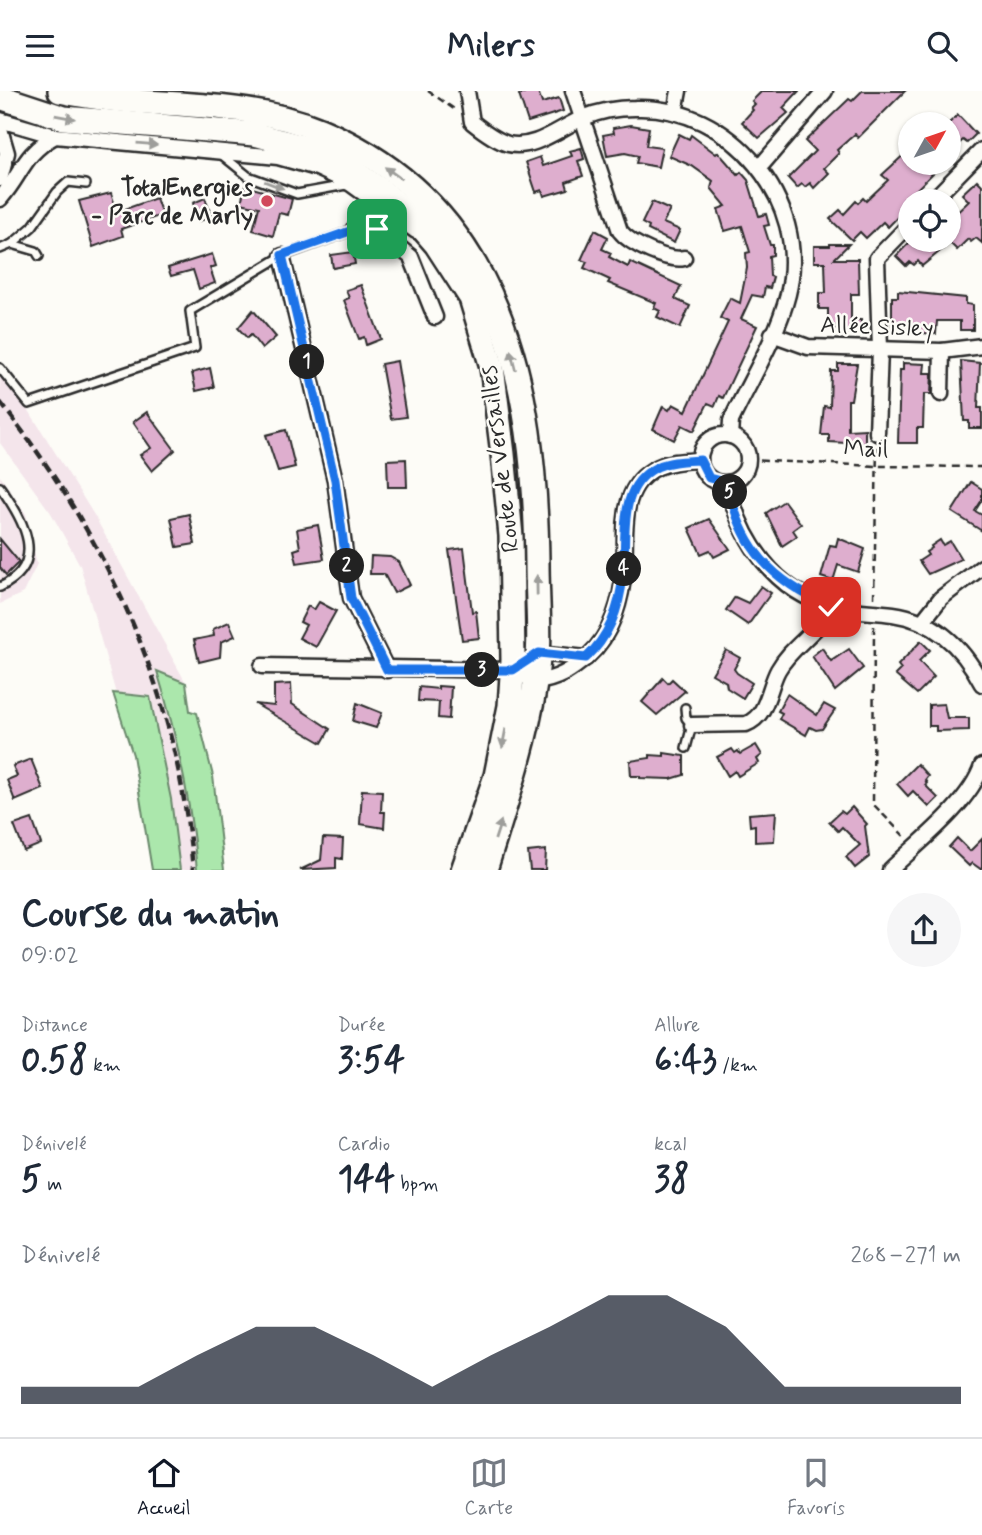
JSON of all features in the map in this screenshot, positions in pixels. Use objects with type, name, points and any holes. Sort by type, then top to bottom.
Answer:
[{"type":"main road","name":"Route de Versailles","points":[[60,91],[91,98],[264,113],[319,130],[366,153],[413,188],[456,232],[489,289],[514,359],[530,453],[537,529],[539,653],[530,717],[485,870]]},
{"type":"main road","name":"Route de Versailles","points":[[0,97],[64,118],[254,134],[340,162],[411,215],[436,244],[471,298],[492,367],[511,537],[512,616],[506,732],[496,776],[463,870]]},
{"type":"street","points":[[467,91],[472,122],[509,144],[531,143],[582,118],[628,108],[675,112],[713,127],[730,139],[759,168],[782,205],[791,249],[788,293],[731,421],[730,436]]},
{"type":"street","points":[[573,91],[620,231],[629,240],[673,261],[684,258]]},
{"type":"street","points":[[675,112],[679,91]]},
{"type":"street","points":[[759,168],[825,91]]},
{"type":"street","name":"Route de Versailles","points":[[0,120],[55,136],[278,157],[317,167],[351,184],[436,244]]},
{"type":"street","points":[[0,129],[7,153],[0,179]]},
{"type":"street","points":[[0,199],[14,183],[36,147],[55,136]]},
{"type":"street","points":[[944,189],[982,150]]},
{"type":"street","points":[[353,230],[377,229],[411,257],[435,317]]},
{"type":"street","points":[[877,433],[880,349],[877,258],[898,236]]},
{"type":"street","points":[[282,255],[335,480],[351,598],[387,670]]},
{"type":"street","name":"Allée Sisley","points":[[772,334],[808,347],[942,351],[982,346]]},
{"type":"street","points":[[941,394],[942,351]]},
{"type":"street","points":[[723,435],[730,436],[745,447],[748,460],[742,475],[728,483],[709,478],[700,460],[709,440],[723,435]]},
{"type":"street","points":[[262,666],[508,670],[536,682],[569,673],[596,649],[618,607],[624,566],[625,515],[631,494],[641,480],[655,468],[671,462],[700,460]]},
{"type":"street","points":[[728,483],[741,529],[768,567],[786,583],[831,607],[891,613],[922,622],[959,647],[982,684]]},
{"type":"street","points":[[922,622],[941,598],[982,567]]},
{"type":"street","points":[[692,725],[746,724],[753,721],[760,714],[778,670],[831,607]]},
{"type":"street","points":[[508,670],[539,653],[586,658]]},
{"type":"street","points":[[890,870],[969,790],[982,766]]},
{"type":"lane","points":[[216,150],[248,176],[297,194],[351,184]]},
{"type":"lane","points":[[0,249],[12,244],[32,227],[57,192],[68,182],[86,184]]},
{"type":"lane","points":[[0,368],[29,404],[195,348],[190,311],[282,255],[353,230]]},
{"type":"lane","points":[[12,244],[36,251],[39,256]]},
{"type":"lane","points":[[0,487],[24,526],[28,555],[27,565],[18,576],[0,587]]},
{"type":"lane","points":[[685,708],[686,718],[692,725],[686,748]]},
{"type":"path","points":[[428,91],[472,122]]},
{"type":"path","points":[[877,433],[873,804],[915,846]]},
{"type":"path","name":"Mail","points":[[748,460],[876,466],[982,467]]},
{"type":"shaded area","points":[[0,372],[28,409],[94,515],[186,683],[190,710],[197,713],[213,776],[224,870],[152,870],[133,755],[80,565],[51,513],[0,443]]},
{"type":"shaded area","points":[[0,476],[26,514],[37,564],[23,593],[0,604]]},
{"type":"green space","points":[[157,671],[186,683],[190,711],[197,713],[213,776],[224,870],[197,870],[182,769]]},
{"type":"green space","points":[[113,693],[150,697],[171,799],[180,870],[152,870],[133,755]]},
{"type":"building","points":[[538,91],[542,103],[559,98],[563,111],[528,122],[519,95]]},
{"type":"building","points":[[762,91],[799,91],[783,108],[788,113],[759,138],[742,122],[753,110],[751,108],[755,104],[752,101]]},
{"type":"building","points":[[862,91],[905,91],[858,138],[855,134],[837,150],[839,153],[824,168],[829,173],[814,188],[810,183],[797,188],[788,178],[815,151],[805,141],[849,99],[852,101]]},
{"type":"building","points":[[961,118],[976,134],[967,143],[963,140],[961,142]]},
{"type":"building","points":[[631,125],[649,128],[646,146],[662,148],[658,167],[636,163],[638,156],[625,153],[607,156],[603,135],[614,133],[613,128]]},
{"type":"building","points":[[679,134],[689,139],[691,135],[716,154],[718,152],[738,175],[741,172],[748,180],[759,216],[766,214],[769,225],[764,226],[770,245],[773,245],[773,255],[769,256],[770,276],[773,277],[770,288],[765,287],[763,297],[752,295],[741,319],[757,326],[723,398],[719,396],[715,406],[708,403],[694,431],[682,425],[674,440],[653,429],[663,406],[669,410],[673,404],[686,411],[728,322],[720,318],[730,298],[740,303],[747,268],[746,253],[750,252],[742,226],[725,231],[718,209],[726,206],[711,188],[713,181],[692,166],[669,156]]},
{"type":"building","points":[[581,148],[584,159],[578,161],[583,176],[566,182],[568,189],[544,196],[542,190],[536,192],[526,162],[540,157],[543,166],[572,156],[570,151]]},
{"type":"building","points":[[898,160],[898,175],[931,175],[917,189],[898,189],[898,217],[888,227],[883,222],[866,238],[860,232],[852,240],[830,219],[840,210],[844,214],[856,201],[858,203],[863,198],[866,201],[888,180],[882,175]]},
{"type":"building","points":[[977,180],[982,185],[982,243],[976,238],[971,242],[968,239],[961,246],[961,209],[969,201],[962,194]]},
{"type":"building","name":"TotalEnergies - Parc de Marly","points":[[245,186],[292,199],[288,215],[279,213],[273,236],[253,230],[259,207],[241,203]]},
{"type":"building","points":[[111,193],[117,212],[156,198],[162,215],[121,229],[123,236],[93,247],[79,201]]},
{"type":"building","points":[[205,198],[212,217],[199,221],[193,203]]},
{"type":"building","points":[[652,202],[670,210],[663,223],[680,230],[674,243],[648,230],[649,227],[642,223]]},
{"type":"building","points":[[595,230],[608,237],[602,249],[611,253],[609,257],[628,267],[630,262],[681,286],[675,299],[690,306],[680,328],[657,317],[660,311],[654,308],[656,303],[608,283],[610,280],[584,268],[587,262],[581,260]]},
{"type":"building","points":[[849,244],[834,259],[858,259],[859,294],[851,294],[851,320],[861,320],[861,333],[835,332],[835,326],[828,326],[828,309],[819,309],[819,293],[826,293],[825,262],[814,262],[814,246]]},
{"type":"building","points":[[353,252],[355,264],[333,268],[331,255]]},
{"type":"building","points":[[900,252],[939,252],[922,266],[918,261],[914,265],[910,262],[906,266],[896,256]]},
{"type":"building","points":[[212,254],[216,266],[210,268],[215,283],[199,289],[193,270],[171,276],[168,268]]},
{"type":"building","points":[[361,285],[381,339],[366,345],[364,337],[359,339],[344,300],[349,298],[346,290]]},
{"type":"building","points":[[898,291],[966,298],[966,304],[973,305],[973,330],[960,330],[960,321],[937,321],[936,334],[892,331],[892,297],[898,297]]},
{"type":"building","points":[[253,310],[276,337],[262,349],[251,335],[247,338],[238,328]]},
{"type":"building","points":[[397,361],[406,417],[391,419],[381,364]]},
{"type":"building","points":[[961,361],[980,363],[978,408],[982,408],[982,428],[969,428],[969,421],[964,421]]},
{"type":"building","points":[[903,363],[925,364],[924,373],[932,373],[931,394],[924,394],[923,428],[917,428],[917,443],[898,443],[900,370],[903,370]]},
{"type":"building","points":[[838,364],[857,364],[851,400],[848,400],[848,430],[865,429],[865,444],[829,442],[829,435],[821,435],[824,406],[830,407],[831,371],[838,371]]},
{"type":"building","points":[[210,368],[214,387],[196,391],[192,373]]},
{"type":"building","points":[[147,412],[175,450],[152,471],[140,455],[151,448],[133,422]]},
{"type":"building","points":[[286,430],[295,467],[278,471],[266,435]]},
{"type":"building","points":[[406,459],[407,487],[388,487],[387,460]]},
{"type":"building","points":[[971,482],[982,489],[982,500],[975,511],[982,515],[982,531],[952,512]]},
{"type":"building","points":[[784,501],[801,524],[793,530],[797,536],[782,546],[766,513]]},
{"type":"building","points":[[189,514],[195,544],[177,547],[171,518]]},
{"type":"building","points":[[709,519],[730,549],[714,557],[710,550],[701,554],[689,528]]},
{"type":"building","points":[[318,525],[324,559],[297,563],[294,550],[300,548],[297,529]]},
{"type":"building","points":[[838,538],[865,549],[858,572],[838,565],[833,581],[821,577],[830,545],[836,546]]},
{"type":"building","points":[[0,539],[19,562],[6,575],[0,568]]},
{"type":"building","points":[[940,540],[943,545],[950,541],[961,559],[928,574],[919,561],[928,555],[926,552],[931,546]]},
{"type":"building","points":[[464,548],[472,612],[476,611],[479,638],[462,640],[449,550]]},
{"type":"building","points":[[371,556],[390,557],[399,562],[410,585],[394,593],[384,574],[370,574]]},
{"type":"building","points":[[761,586],[771,593],[748,625],[726,610],[735,597],[748,603]]},
{"type":"building","points":[[319,602],[336,611],[316,647],[299,638],[306,625],[300,622],[308,606],[314,610]]},
{"type":"building","points":[[229,622],[235,636],[221,642],[220,657],[199,662],[194,640],[214,636],[213,629]]},
{"type":"building","points":[[921,641],[930,650],[919,661],[934,677],[917,694],[895,675],[901,669],[898,665]]},
{"type":"building","points":[[822,648],[831,661],[849,649],[863,668],[835,691],[812,656]]},
{"type":"building","points":[[726,650],[740,658],[734,669],[752,683],[743,698],[727,688],[726,682],[712,674]]},
{"type":"building","points":[[663,678],[668,683],[672,679],[685,691],[657,715],[642,702]]},
{"type":"building","points":[[291,684],[292,704],[330,729],[322,743],[255,704],[274,706],[274,685]]},
{"type":"building","points":[[438,686],[451,687],[449,719],[438,718],[439,702],[418,701],[419,687],[438,689]]},
{"type":"building","points":[[787,694],[817,715],[824,704],[835,710],[822,729],[810,727],[806,735],[779,719],[782,713],[778,711]]},
{"type":"building","points":[[357,703],[382,713],[376,728],[353,721]]},
{"type":"building","points":[[944,704],[947,718],[969,718],[969,730],[936,731],[936,726],[929,726],[929,705]]},
{"type":"building","points":[[756,745],[762,755],[757,759],[759,763],[738,776],[735,771],[728,776],[717,757],[732,749],[740,754]]},
{"type":"building","points":[[664,753],[684,756],[684,775],[671,779],[631,776],[630,761],[650,758],[650,755],[664,756]]},
{"type":"building","points":[[31,759],[43,789],[15,801],[7,780],[17,776],[13,766]]},
{"type":"building","points":[[917,764],[928,776],[925,785],[938,798],[929,807],[913,791],[908,796],[897,784]]},
{"type":"building","points":[[362,790],[382,791],[381,812],[385,812],[384,828],[360,824]]},
{"type":"building","points":[[852,807],[867,824],[865,826],[869,857],[855,868],[846,857],[860,845],[842,827],[838,831],[829,822],[841,811],[845,814]]},
{"type":"building","points":[[776,812],[774,841],[755,842],[755,825],[750,826],[749,814]]},
{"type":"building","points":[[32,819],[41,844],[24,851],[14,825]]},
{"type":"building","points":[[323,838],[343,839],[342,859],[336,858],[336,868],[300,870],[321,860]]},
{"type":"building","points":[[957,838],[970,851],[982,839],[982,870],[972,863],[969,866],[949,847]]},
{"type":"building","points":[[546,850],[545,870],[530,870],[528,852]]},
{"type":"railway","points":[[0,402],[39,454],[74,508],[132,621],[172,742],[185,805],[193,870]]},
{"type":"place","name":"TotalEnergies - Parc de Marly","points":[[267,201]]},
{"type":"route","points":[[377,229],[353,230],[282,255],[335,480],[351,598],[387,670],[513,670],[539,653],[586,658],[596,649],[618,607],[624,566],[625,515],[631,494],[641,480],[655,468],[671,462],[700,460],[701,467],[709,478],[715,482],[728,483],[741,529],[753,549],[786,583],[831,607]]}]
